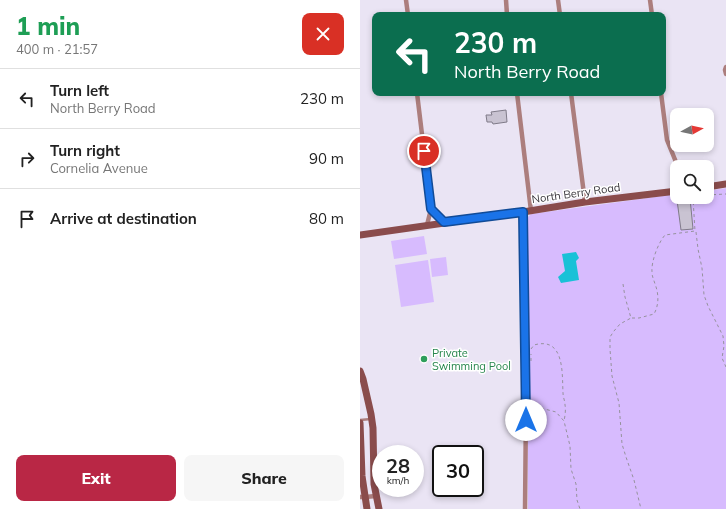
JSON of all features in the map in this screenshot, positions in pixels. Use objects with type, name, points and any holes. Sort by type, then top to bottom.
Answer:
[{"type":"main road","points":[[714,186],[726,184]]},
{"type":"main road","name":"North Berry Road","points":[[360,234],[585,202],[670,192]]},
{"type":"main road","points":[[360,371],[368,398],[372,419],[373,445]]},
{"type":"main road","points":[[360,423],[362,497],[367,509]]},
{"type":"main road","points":[[376,497],[379,509]]},
{"type":"street","points":[[406,0],[408,12]]},
{"type":"street","points":[[506,0],[507,12]]},
{"type":"street","points":[[558,0],[560,12]]},
{"type":"street","points":[[650,0],[652,12]]},
{"type":"street","points":[[726,67],[726,74]]},
{"type":"street","points":[[417,96],[431,209],[427,225]]},
{"type":"street","points":[[517,96],[531,210]]},
{"type":"street","points":[[570,96],[585,202]]},
{"type":"street","points":[[662,96],[667,140],[675,160]]},
{"type":"street","points":[[431,209],[444,222]]},
{"type":"street","points":[[523,212],[526,406],[525,509]]},
{"type":"street","points":[[362,497],[372,496]]},
{"type":"lane","points":[[360,420],[372,419]]},
{"type":"path","points":[[714,195],[726,194]]},
{"type":"path","points":[[693,204],[695,231],[702,268],[704,295],[723,336],[724,346],[722,358],[726,367]]},
{"type":"path","points":[[641,509],[634,480],[622,444],[619,403],[612,376],[610,337],[620,324],[632,318],[639,318],[654,314],[658,304],[658,297],[652,275],[652,266],[658,246],[663,236],[671,233],[695,231]]},
{"type":"path","points":[[623,284],[625,297],[632,318]]},
{"type":"path","points":[[530,364],[532,357],[530,349],[534,345],[542,343],[550,345],[559,354],[562,364],[563,394],[566,408],[564,420],[570,446],[571,469],[576,484],[577,500],[580,509]]},
{"type":"path","points":[[530,397],[533,404],[537,407],[556,412],[564,420]]},
{"type":"shaded area","points":[[726,188],[726,509],[528,509],[526,222],[528,217],[531,214],[670,195],[670,204],[714,204],[714,190]]},
{"type":"shaded area","points":[[424,236],[427,254],[394,259],[391,241]]},
{"type":"shaded area","points":[[446,257],[448,275],[432,277],[430,259]]},
{"type":"shaded area","points":[[428,260],[434,302],[401,307],[395,265]]},
{"type":"water","points":[[576,252],[579,258],[576,261],[579,280],[561,283],[558,277],[565,271],[562,254]]},
{"type":"building","points":[[506,110],[507,122],[493,124],[492,122],[487,122],[486,115],[492,115],[491,112]]},
{"type":"building","points":[[678,204],[691,204],[693,229],[681,230]]},
{"type":"place","name":"Private Swimming Pool","points":[[424,359]]},
{"type":"route","points":[[424,151],[431,209],[444,222],[523,212],[526,420]]}]
